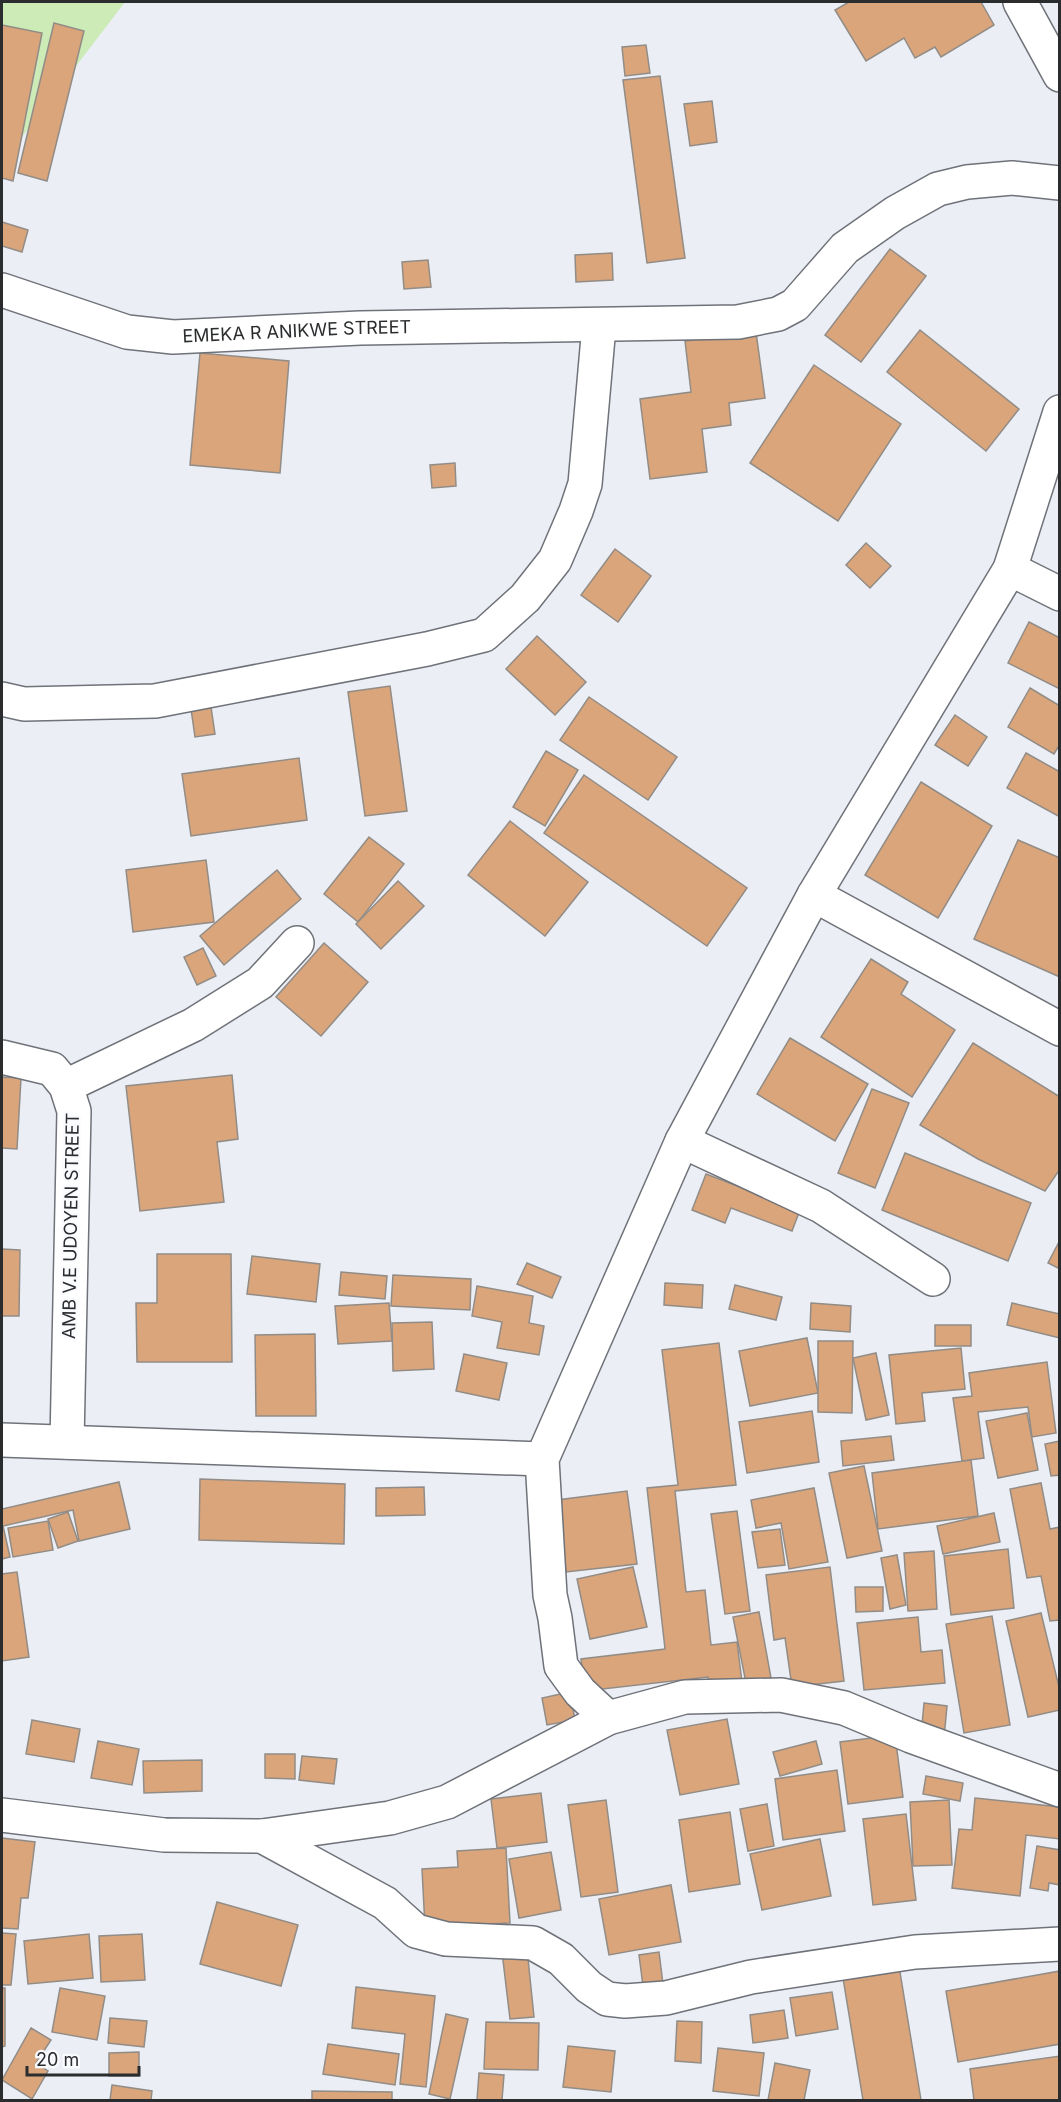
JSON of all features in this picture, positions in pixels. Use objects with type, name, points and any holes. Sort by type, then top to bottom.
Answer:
[{"type":"street","points":[[1020,2],[1059,75]]},
{"type":"street","name":"EMEKA R ANIKWE STREET","points":[[2,290],[127,332],[173,337],[360,328],[738,322],[778,314],[795,305],[845,249],[895,213],[938,189],[967,182],[1012,178],[1059,183]]},
{"type":"street","points":[[2,699],[24,704],[154,701],[427,649],[484,635],[525,598],[555,560],[576,511],[585,484],[599,326]]},
{"type":"street","points":[[608,1718],[580,1692],[561,1666],[550,1595],[542,1459],[682,1141],[814,895],[1010,569],[1059,411]]},
{"type":"street","points":[[1010,569],[1059,594]]},
{"type":"street","points":[[814,895],[1059,1029]]},
{"type":"street","points":[[66,1086],[203,1019],[260,983],[297,943]]},
{"type":"street","name":"AMB V.E UDOYEN STREET","points":[[2,1056],[52,1069],[66,1086],[74,1110],[67,1442]]},
{"type":"street","points":[[682,1141],[821,1206],[933,1279]]},
{"type":"street","points":[[2,1440],[542,1459]]},
{"type":"street","points":[[2,1815],[164,1835],[262,1836],[390,1818],[447,1802],[608,1718],[685,1697],[782,1695],[844,1708],[911,1736],[1059,1790]]},
{"type":"street","points":[[262,1836],[385,1903],[416,1931],[446,1939],[533,1943],[561,1959],[589,1987],[607,1999],[626,2001],[666,1998],[751,1977],[915,1952],[1059,1944]]},
{"type":"green space","points":[[2,2],[125,2],[2,163]]},
{"type":"building","points":[[849,2],[981,2],[994,25],[941,57],[935,47],[915,58],[904,38],[866,61],[835,10]]},
{"type":"building","points":[[54,23],[84,31],[47,181],[18,173]]},
{"type":"building","points":[[2,25],[42,33],[13,181],[2,178]]},
{"type":"building","points":[[646,45],[650,73],[625,76],[622,47]]},
{"type":"building","points":[[660,76],[685,258],[647,263],[623,80]]},
{"type":"building","points":[[712,101],[717,142],[690,146],[684,104]]},
{"type":"building","points":[[2,222],[28,230],[22,252],[2,246]]},
{"type":"building","points":[[890,249],[926,276],[861,362],[825,335]]},
{"type":"building","points":[[612,253],[613,280],[576,282],[575,255]]},
{"type":"building","points":[[428,260],[431,287],[404,289],[402,262]]},
{"type":"building","points":[[920,330],[1019,409],[986,451],[887,372]]},
{"type":"building","points":[[756,332],[765,398],[729,403],[731,425],[702,429],[707,472],[650,479],[640,399],[691,392],[685,341]]},
{"type":"building","points":[[200,353],[289,361],[280,473],[190,465]]},
{"type":"building","points":[[814,365],[901,424],[838,521],[750,463]]},
{"type":"building","points":[[455,463],[456,486],[432,488],[430,465]]},
{"type":"building","points":[[866,543],[891,566],[870,588],[846,565]]},
{"type":"building","points":[[615,549],[651,576],[618,622],[581,595]]},
{"type":"building","points":[[1029,622],[1060,638],[1060,689],[1008,663]]},
{"type":"building","points":[[537,636],[586,682],[555,715],[506,669]]},
{"type":"building","points":[[390,686],[407,811],[365,816],[348,692]]},
{"type":"building","points":[[1030,688],[1060,706],[1060,744],[1054,754],[1008,727]]},
{"type":"building","points":[[589,697],[677,757],[648,800],[560,740]]},
{"type":"building","points":[[211,707],[215,734],[195,737],[191,709]]},
{"type":"building","points":[[955,715],[987,737],[968,766],[935,745]]},
{"type":"building","points":[[546,751],[578,770],[545,826],[513,807]]},
{"type":"building","points":[[1026,753],[1060,772],[1060,817],[1007,788]]},
{"type":"building","points":[[299,758],[307,820],[191,836],[182,774]]},
{"type":"building","points":[[584,775],[747,888],[707,946],[544,833]]},
{"type":"building","points":[[921,782],[992,826],[938,918],[865,875]]},
{"type":"building","points":[[510,821],[588,882],[545,936],[468,875]]},
{"type":"building","points":[[369,837],[404,864],[358,922],[324,894]]},
{"type":"building","points":[[1018,840],[1060,858],[1060,977],[974,939]]},
{"type":"building","points":[[206,860],[214,922],[133,932],[126,870]]},
{"type":"building","points":[[277,870],[301,899],[224,965],[200,936]]},
{"type":"building","points":[[398,881],[424,906],[381,949],[356,924]]},
{"type":"building","points":[[324,943],[368,982],[321,1036],[276,997]]},
{"type":"building","points":[[203,948],[216,976],[197,985],[184,957]]},
{"type":"building","points":[[871,959],[908,982],[901,994],[955,1030],[912,1097],[821,1037]]},
{"type":"building","points":[[790,1038],[868,1084],[835,1141],[757,1094]]},
{"type":"building","points":[[973,1043],[1060,1097],[1060,1169],[1045,1191],[978,1159],[920,1125]]},
{"type":"building","points":[[232,1075],[238,1139],[217,1142],[224,1202],[140,1211],[126,1086]]},
{"type":"building","points":[[2,1077],[21,1078],[17,1149],[2,1148]]},
{"type":"building","points":[[872,1089],[909,1103],[875,1188],[838,1173]]},
{"type":"building","points":[[905,1153],[1031,1203],[1008,1261],[882,1210]]},
{"type":"building","points":[[706,1174],[800,1210],[792,1231],[731,1208],[725,1223],[692,1210]]},
{"type":"building","points":[[1060,1240],[1060,1269],[1048,1263]]},
{"type":"building","points":[[2,1249],[20,1250],[19,1316],[2,1316]]},
{"type":"building","points":[[157,1254],[231,1254],[232,1362],[137,1362],[136,1303],[157,1303]]},
{"type":"building","points":[[252,1256],[320,1264],[316,1302],[247,1294]]},
{"type":"building","points":[[527,1263],[561,1277],[552,1298],[517,1284]]},
{"type":"building","points":[[341,1272],[387,1276],[385,1299],[339,1295]]},
{"type":"building","points":[[393,1275],[471,1279],[470,1310],[391,1306]]},
{"type":"building","points":[[665,1283],[703,1285],[702,1308],[664,1305]]},
{"type":"building","points":[[735,1285],[782,1297],[776,1320],[729,1309]]},
{"type":"building","points":[[477,1286],[533,1296],[529,1323],[544,1326],[539,1355],[497,1348],[502,1322],[472,1316]]},
{"type":"building","points":[[389,1303],[392,1341],[338,1344],[335,1306]]},
{"type":"building","points":[[811,1303],[851,1306],[850,1332],[810,1329]]},
{"type":"building","points":[[1012,1303],[1060,1314],[1060,1338],[1007,1325]]},
{"type":"building","points":[[432,1322],[434,1369],[393,1371],[392,1323]]},
{"type":"building","points":[[935,1325],[971,1325],[971,1346],[935,1346]]},
{"type":"building","points":[[315,1334],[316,1416],[256,1416],[255,1335]]},
{"type":"building","points":[[807,1338],[818,1393],[750,1406],[739,1351]]},
{"type":"building","points":[[818,1341],[853,1341],[852,1413],[818,1412]]},
{"type":"building","points":[[719,1343],[736,1485],[675,1491],[686,1592],[705,1590],[711,1645],[737,1642],[742,1682],[710,1686],[708,1677],[585,1691],[581,1659],[665,1649],[647,1488],[678,1485],[662,1350]]},
{"type":"building","points":[[961,1348],[965,1389],[922,1393],[925,1421],[896,1424],[889,1355]]},
{"type":"building","points":[[876,1353],[889,1415],[866,1420],[853,1358]]},
{"type":"building","points":[[464,1354],[507,1363],[499,1400],[456,1391]]},
{"type":"building","points":[[1047,1362],[1056,1433],[1032,1437],[1028,1407],[978,1412],[984,1458],[962,1461],[953,1398],[972,1396],[969,1373]]},
{"type":"building","points":[[812,1411],[819,1462],[747,1473],[739,1422]]},
{"type":"building","points":[[1027,1413],[1038,1470],[998,1478],[986,1421]]},
{"type":"building","points":[[891,1436],[894,1460],[843,1466],[841,1441]]},
{"type":"building","points":[[1060,1441],[1060,1475],[1051,1476],[1045,1444]]},
{"type":"building","points":[[971,1460],[978,1516],[878,1529],[872,1473]]},
{"type":"building","points":[[864,1466],[882,1551],[847,1558],[829,1473]]},
{"type":"building","points":[[200,1479],[345,1484],[344,1544],[199,1540]]},
{"type":"building","points":[[119,1482],[130,1529],[79,1541],[73,1510],[3,1526],[10,1557],[2,1559],[2,1509]]},
{"type":"building","points":[[1041,1483],[1050,1529],[1060,1527],[1060,1620],[1050,1621],[1041,1576],[1027,1578],[1010,1489]]},
{"type":"building","points":[[424,1487],[425,1515],[376,1516],[376,1488]]},
{"type":"building","points":[[814,1488],[828,1562],[789,1569],[781,1523],[756,1528],[751,1500]]},
{"type":"building","points":[[627,1491],[637,1564],[566,1572],[557,1500]]},
{"type":"building","points":[[737,1511],[750,1611],[725,1614],[711,1514]]},
{"type":"building","points":[[68,1512],[78,1541],[58,1548],[48,1519]]},
{"type":"building","points":[[994,1513],[1000,1542],[943,1554],[937,1526]]},
{"type":"building","points":[[48,1521],[53,1550],[13,1557],[8,1528]]},
{"type":"building","points":[[780,1529],[785,1565],[758,1568],[752,1532]]},
{"type":"building","points":[[1008,1549],[1014,1608],[951,1615],[944,1556]]},
{"type":"building","points":[[934,1551],[937,1609],[908,1611],[904,1553]]},
{"type":"building","points":[[897,1555],[906,1605],[890,1609],[881,1558]]},
{"type":"building","points":[[633,1567],[647,1627],[590,1639],[577,1579]]},
{"type":"building","points":[[830,1567],[844,1681],[792,1687],[785,1638],[774,1640],[766,1575]]},
{"type":"building","points":[[17,1572],[29,1657],[2,1661],[2,1574]]},
{"type":"building","points":[[855,1587],[883,1587],[883,1611],[856,1612]]},
{"type":"building","points":[[759,1612],[771,1678],[746,1683],[733,1617]]},
{"type":"building","points":[[1041,1613],[1060,1691],[1060,1710],[1028,1717],[1006,1621]]},
{"type":"building","points":[[992,1616],[1010,1725],[964,1733],[946,1624]]},
{"type":"building","points":[[918,1617],[921,1652],[942,1650],[945,1683],[864,1690],[857,1623]]},
{"type":"building","points":[[570,1692],[575,1720],[547,1725],[542,1698]]},
{"type":"building","points":[[924,1703],[947,1706],[944,1738],[921,1736]]},
{"type":"building","points":[[727,1719],[739,1784],[680,1795],[667,1730]]},
{"type":"building","points":[[32,1720],[80,1729],[74,1762],[26,1754]]},
{"type":"building","points":[[895,1735],[903,1797],[848,1804],[840,1742]]},
{"type":"building","points":[[98,1741],[139,1749],[132,1785],[91,1778]]},
{"type":"building","points":[[816,1741],[822,1764],[780,1776],[773,1752]]},
{"type":"building","points":[[265,1754],[295,1754],[295,1779],[265,1778]]},
{"type":"building","points":[[302,1756],[337,1759],[334,1784],[299,1780]]},
{"type":"building","points":[[202,1760],[202,1791],[144,1793],[143,1761]]},
{"type":"building","points":[[837,1770],[845,1831],[783,1840],[775,1779]]},
{"type":"building","points":[[926,1776],[963,1783],[960,1801],[923,1794]]},
{"type":"building","points":[[541,1793],[547,1842],[497,1848],[491,1799]]},
{"type":"building","points":[[975,1798],[1060,1807],[1060,1839],[1026,1835],[1020,1896],[952,1888],[959,1829],[972,1830]]},
{"type":"building","points":[[606,1800],[618,1892],[581,1897],[568,1805]]},
{"type":"building","points":[[949,1800],[952,1865],[913,1866],[910,1802]]},
{"type":"building","points":[[767,1804],[774,1846],[748,1851],[740,1809]]},
{"type":"building","points":[[730,1812],[740,1884],[689,1892],[679,1820]]},
{"type":"building","points":[[906,1814],[916,1900],[873,1905],[863,1819]]},
{"type":"building","points":[[2,1838],[35,1842],[28,1898],[21,1898],[18,1929],[2,1928]]},
{"type":"building","points":[[820,1839],[831,1896],[762,1910],[750,1854]]},
{"type":"building","points":[[1037,1846],[1060,1850],[1060,1885],[1049,1883],[1048,1891],[1030,1888]]},
{"type":"building","points":[[506,1848],[510,1923],[425,1927],[422,1869],[458,1867],[457,1851]]},
{"type":"building","points":[[551,1852],[561,1910],[519,1918],[509,1859]]},
{"type":"building","points":[[671,1885],[681,1942],[609,1955],[599,1899]]},
{"type":"building","points":[[217,1902],[298,1925],[281,1986],[200,1964]]},
{"type":"building","points":[[2,1933],[16,1934],[11,1985],[2,1985]]},
{"type":"building","points":[[89,1934],[93,1978],[28,1984],[24,1941]]},
{"type":"building","points":[[142,1934],[145,1980],[101,1982],[99,1936]]},
{"type":"building","points":[[527,1949],[534,2017],[510,2019],[502,1952]]},
{"type":"building","points":[[659,1952],[664,1992],[644,1994],[639,1955]]},
{"type":"building","points":[[899,1966],[921,2100],[863,2100],[842,1972]]},
{"type":"building","points":[[1060,1971],[1060,2044],[958,2062],[946,1991]]},
{"type":"building","points":[[356,1987],[435,1996],[426,2087],[400,2084],[405,2034],[352,2028]]},
{"type":"building","points":[[2,1988],[5,1988],[5,2046],[2,2047]]},
{"type":"building","points":[[60,1988],[105,1996],[97,2040],[52,2032]]},
{"type":"building","points":[[832,1992],[838,2029],[796,2036],[790,1998]]},
{"type":"building","points":[[784,2010],[788,2038],[753,2043],[750,2015]]},
{"type":"building","points":[[446,2014],[468,2019],[450,2099],[429,2094]]},
{"type":"building","points":[[110,2018],[147,2021],[144,2047],[108,2043]]},
{"type":"building","points":[[677,2021],[702,2022],[701,2063],[675,2061]]},
{"type":"building","points":[[486,2022],[539,2023],[538,2070],[484,2069]]},
{"type":"building","points":[[31,2028],[51,2040],[36,2063],[48,2071],[32,2099],[2,2080]]},
{"type":"building","points":[[328,2044],[399,2054],[395,2085],[323,2074]]},
{"type":"building","points":[[568,2046],[615,2051],[611,2092],[563,2087]]},
{"type":"building","points":[[718,2048],[764,2053],[759,2096],[713,2091]]},
{"type":"building","points":[[139,2052],[139,2076],[109,2076],[109,2053]]},
{"type":"building","points":[[1060,2056],[1060,2100],[974,2100],[970,2069]]},
{"type":"building","points":[[775,2063],[810,2070],[804,2100],[768,2100]]},
{"type":"building","points":[[479,2073],[504,2075],[502,2100],[477,2100]]},
{"type":"building","points":[[112,2085],[152,2091],[151,2100],[110,2100]]},
{"type":"building","points":[[312,2091],[392,2092],[392,2100],[312,2100]]}]
